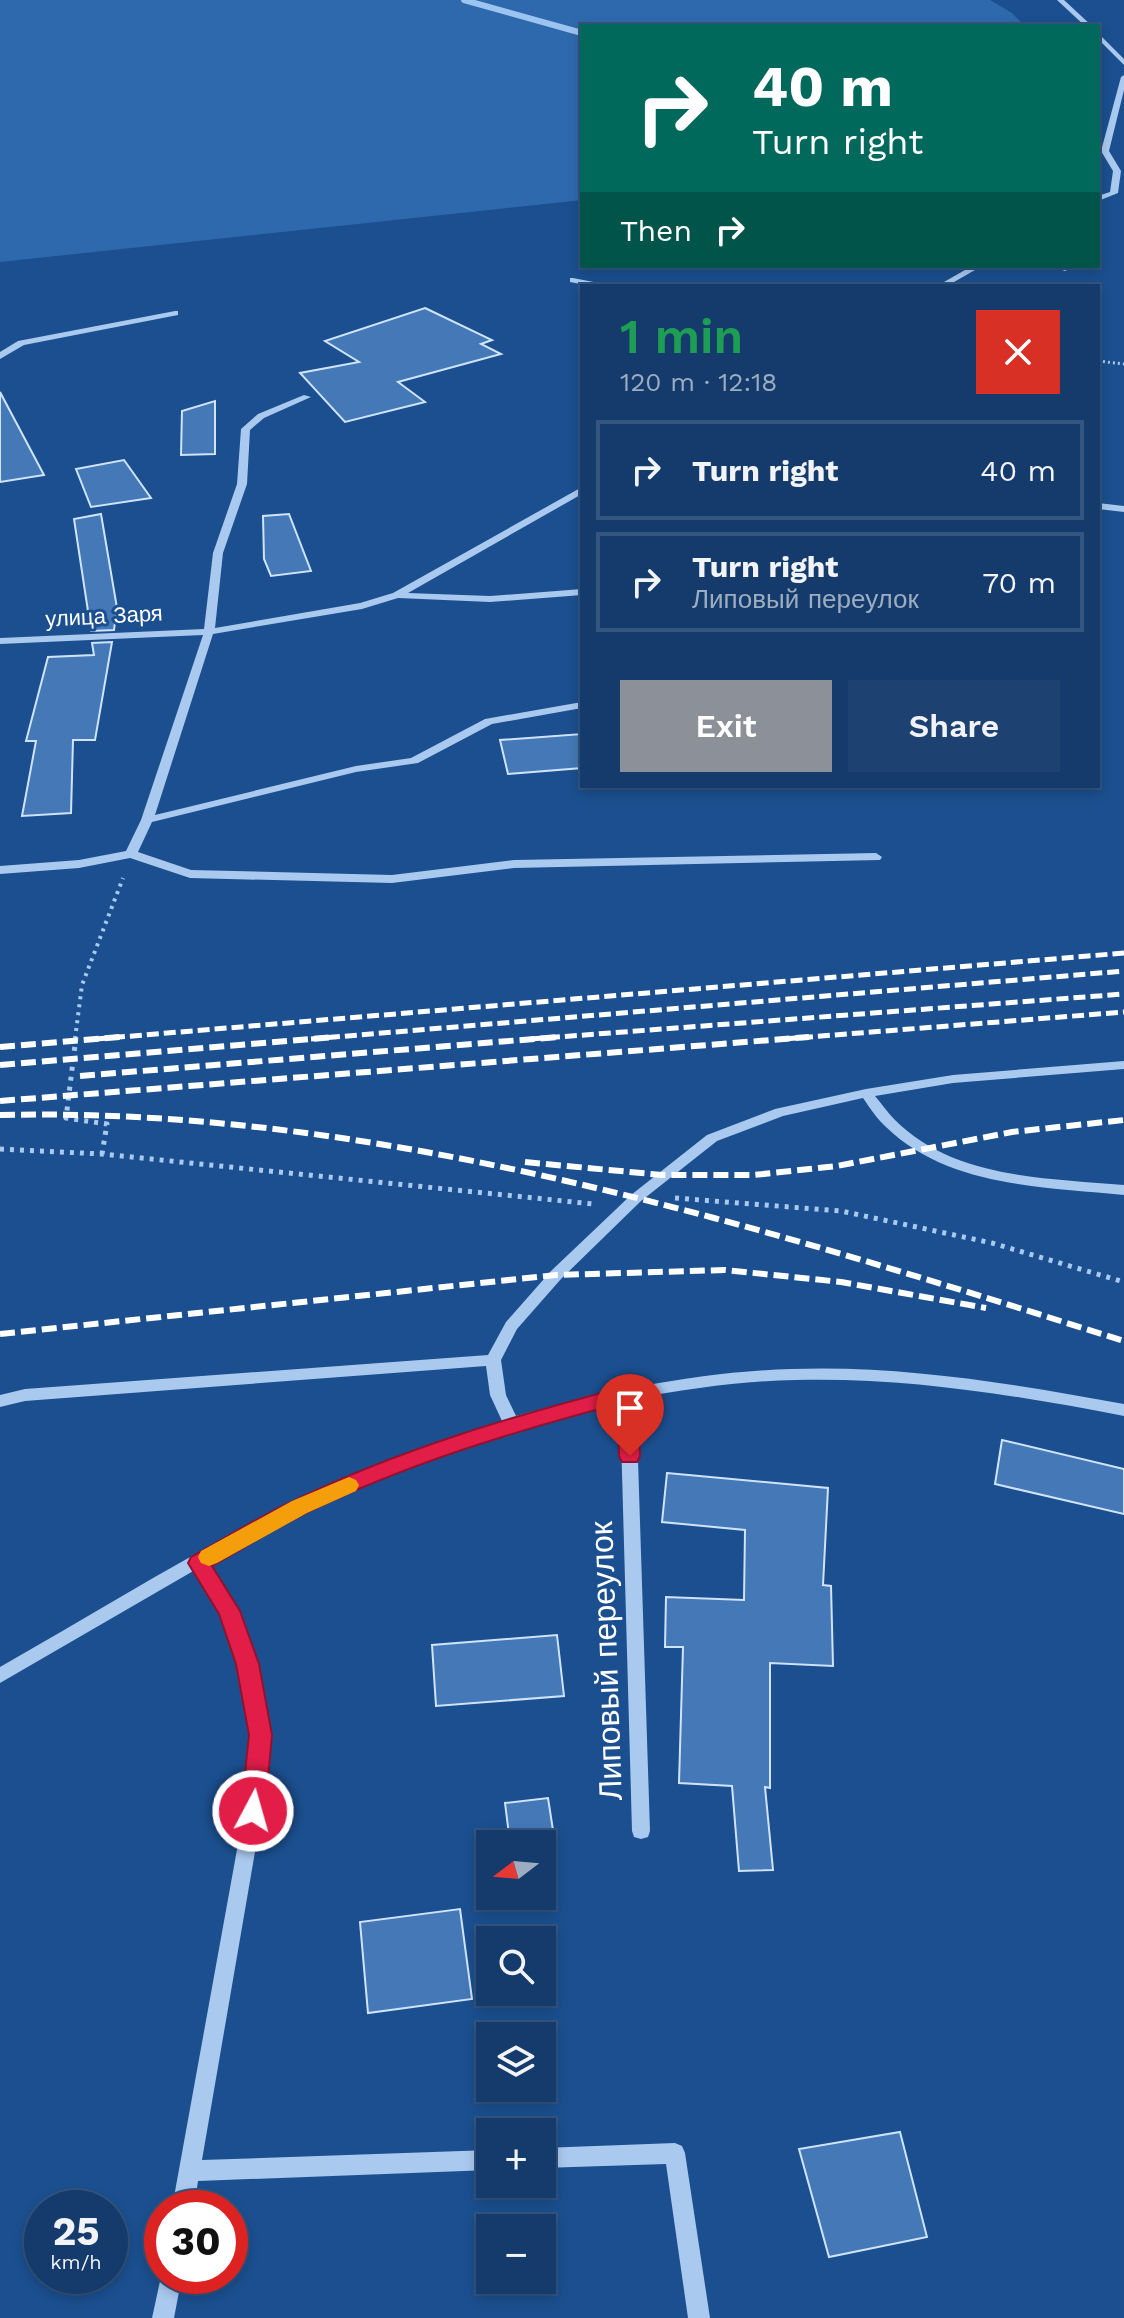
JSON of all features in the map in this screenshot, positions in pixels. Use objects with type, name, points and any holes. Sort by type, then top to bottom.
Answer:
[{"type":"street","points":[[1060,0],[1087,24]]},
{"type":"street","points":[[1100,37],[1124,63]]},
{"type":"street","points":[[1114,193],[1115,165],[1105,151],[1124,77]]},
{"type":"street","points":[[1115,165],[1124,161]]},
{"type":"street","points":[[1100,198],[1114,193],[1124,195]]},
{"type":"street","points":[[945,284],[974,268]]},
{"type":"street","points":[[573,280],[594,284]]},
{"type":"street","points":[[3,351],[21,343],[175,313]]},
{"type":"street","points":[[131,854],[147,820],[209,632],[218,553],[242,484],[246,429],[261,416],[307,397]]},
{"type":"street","points":[[397,595],[580,491]]},
{"type":"street","points":[[1100,506],[1124,509]]},
{"type":"street","points":[[397,595],[449,601],[528,599],[580,592]]},
{"type":"street","name":"улица Заря","points":[[0,641],[209,632],[362,606],[397,595]]},
{"type":"street","points":[[147,820],[356,769],[414,761],[489,721],[580,705]]},
{"type":"street","points":[[0,870],[79,864],[131,854],[190,874],[377,879],[514,864],[876,857]]},
{"type":"street","points":[[512,1424],[498,1395],[493,1360],[511,1326],[556,1275],[625,1208],[712,1138],[780,1112],[866,1093],[953,1079],[1124,1065]]},
{"type":"street","points":[[866,1093],[881,1118],[921,1150],[959,1167],[1003,1178],[1124,1190]]},
{"type":"street","points":[[0,1401],[25,1395],[493,1360]]},
{"type":"street","points":[[0,1676],[299,1507],[399,1464],[512,1424],[628,1394],[746,1377],[865,1376],[921,1378],[1015,1389],[1124,1410]]},
{"type":"street","name":"Липовый переулок","points":[[628,1394],[641,1831]]},
{"type":"street","points":[[186,2190],[253,1811],[261,1735],[247,1664],[229,1611],[199,1563]]},
{"type":"street","points":[[556,2157],[675,2153],[699,2318]]},
{"type":"street","points":[[190,2171],[476,2161]]},
{"type":"street","points":[[163,2318],[168,2294]]},
{"type":"path","points":[[1100,361],[1124,364]]},
{"type":"path","points":[[102,1154],[107,1124],[66,1118],[66,1113],[82,985],[131,854]]},
{"type":"path","points":[[0,1149],[102,1154],[625,1208]]},
{"type":"path","points":[[642,1193],[688,1201],[841,1211],[992,1243],[1124,1282]]},
{"type":"shaded area","points":[[0,0],[990,0],[1012,13],[1023,24],[580,24],[580,200],[0,262]]},
{"type":"building","points":[[425,308],[492,340],[481,344],[501,354],[398,382],[425,402],[345,422],[300,373],[359,362],[325,341]]},
{"type":"building","points":[[0,392],[44,475],[0,482]]},
{"type":"building","points":[[215,401],[215,454],[181,455],[182,411]]},
{"type":"building","points":[[124,460],[151,498],[91,507],[76,469]]},
{"type":"building","points":[[101,514],[117,608],[114,630],[91,631],[74,519]]},
{"type":"building","points":[[289,514],[311,571],[271,576],[264,559],[263,516]]},
{"type":"building","points":[[112,642],[95,740],[73,740],[71,813],[22,816],[36,741],[26,741],[48,657],[94,655],[92,643]]},
{"type":"building","points":[[580,734],[580,768],[508,774],[500,740]]},
{"type":"building","points":[[1002,1440],[1124,1469],[1124,1514],[995,1484]]},
{"type":"building","points":[[667,1473],[828,1488],[823,1585],[831,1586],[833,1666],[770,1663],[770,1788],[765,1787],[773,1870],[739,1871],[732,1786],[679,1783],[683,1647],[665,1647],[666,1597],[744,1600],[745,1530],[662,1522]]},
{"type":"building","points":[[557,1635],[564,1696],[436,1706],[432,1645]]},
{"type":"building","points":[[548,1798],[553,1830],[508,1830],[505,1803]]},
{"type":"building","points":[[460,1909],[472,1999],[368,2013],[360,1922]]},
{"type":"building","points":[[900,2132],[927,2237],[829,2257],[799,2149]]},
{"type":"waterway","points":[[464,0],[580,32]]},
{"type":"railway","points":[[96,1039],[1124,953]]},
{"type":"railway","points":[[311,1039],[1124,971]]},
{"type":"railway","points":[[531,1039],[1124,994]]},
{"type":"railway","points":[[784,1039],[1124,1012]]},
{"type":"railway","points":[[96,1039],[120,1037]]},
{"type":"railway","points":[[0,1065],[335,1037]]},
{"type":"railway","points":[[80,1076],[558,1037]]},
{"type":"railway","points":[[0,1101],[809,1037]]},
{"type":"railway","points":[[0,1047],[96,1039]]},
{"type":"railway","points":[[0,1115],[143,1117],[286,1130],[429,1152],[570,1182],[710,1217],[850,1256],[1124,1341]]},
{"type":"railway","points":[[525,1162],[662,1175],[754,1175],[837,1166],[1012,1132],[1124,1120]]},
{"type":"railway","points":[[0,1334],[556,1275],[725,1270],[841,1282],[986,1308]]},
{"type":"slow traffic","points":[[209,1557],[299,1507],[349,1485]]},
{"type":"route","points":[[253,1811],[261,1735],[247,1664],[229,1611],[199,1563],[299,1507],[399,1464],[512,1424],[628,1394],[630,1456]]}]
